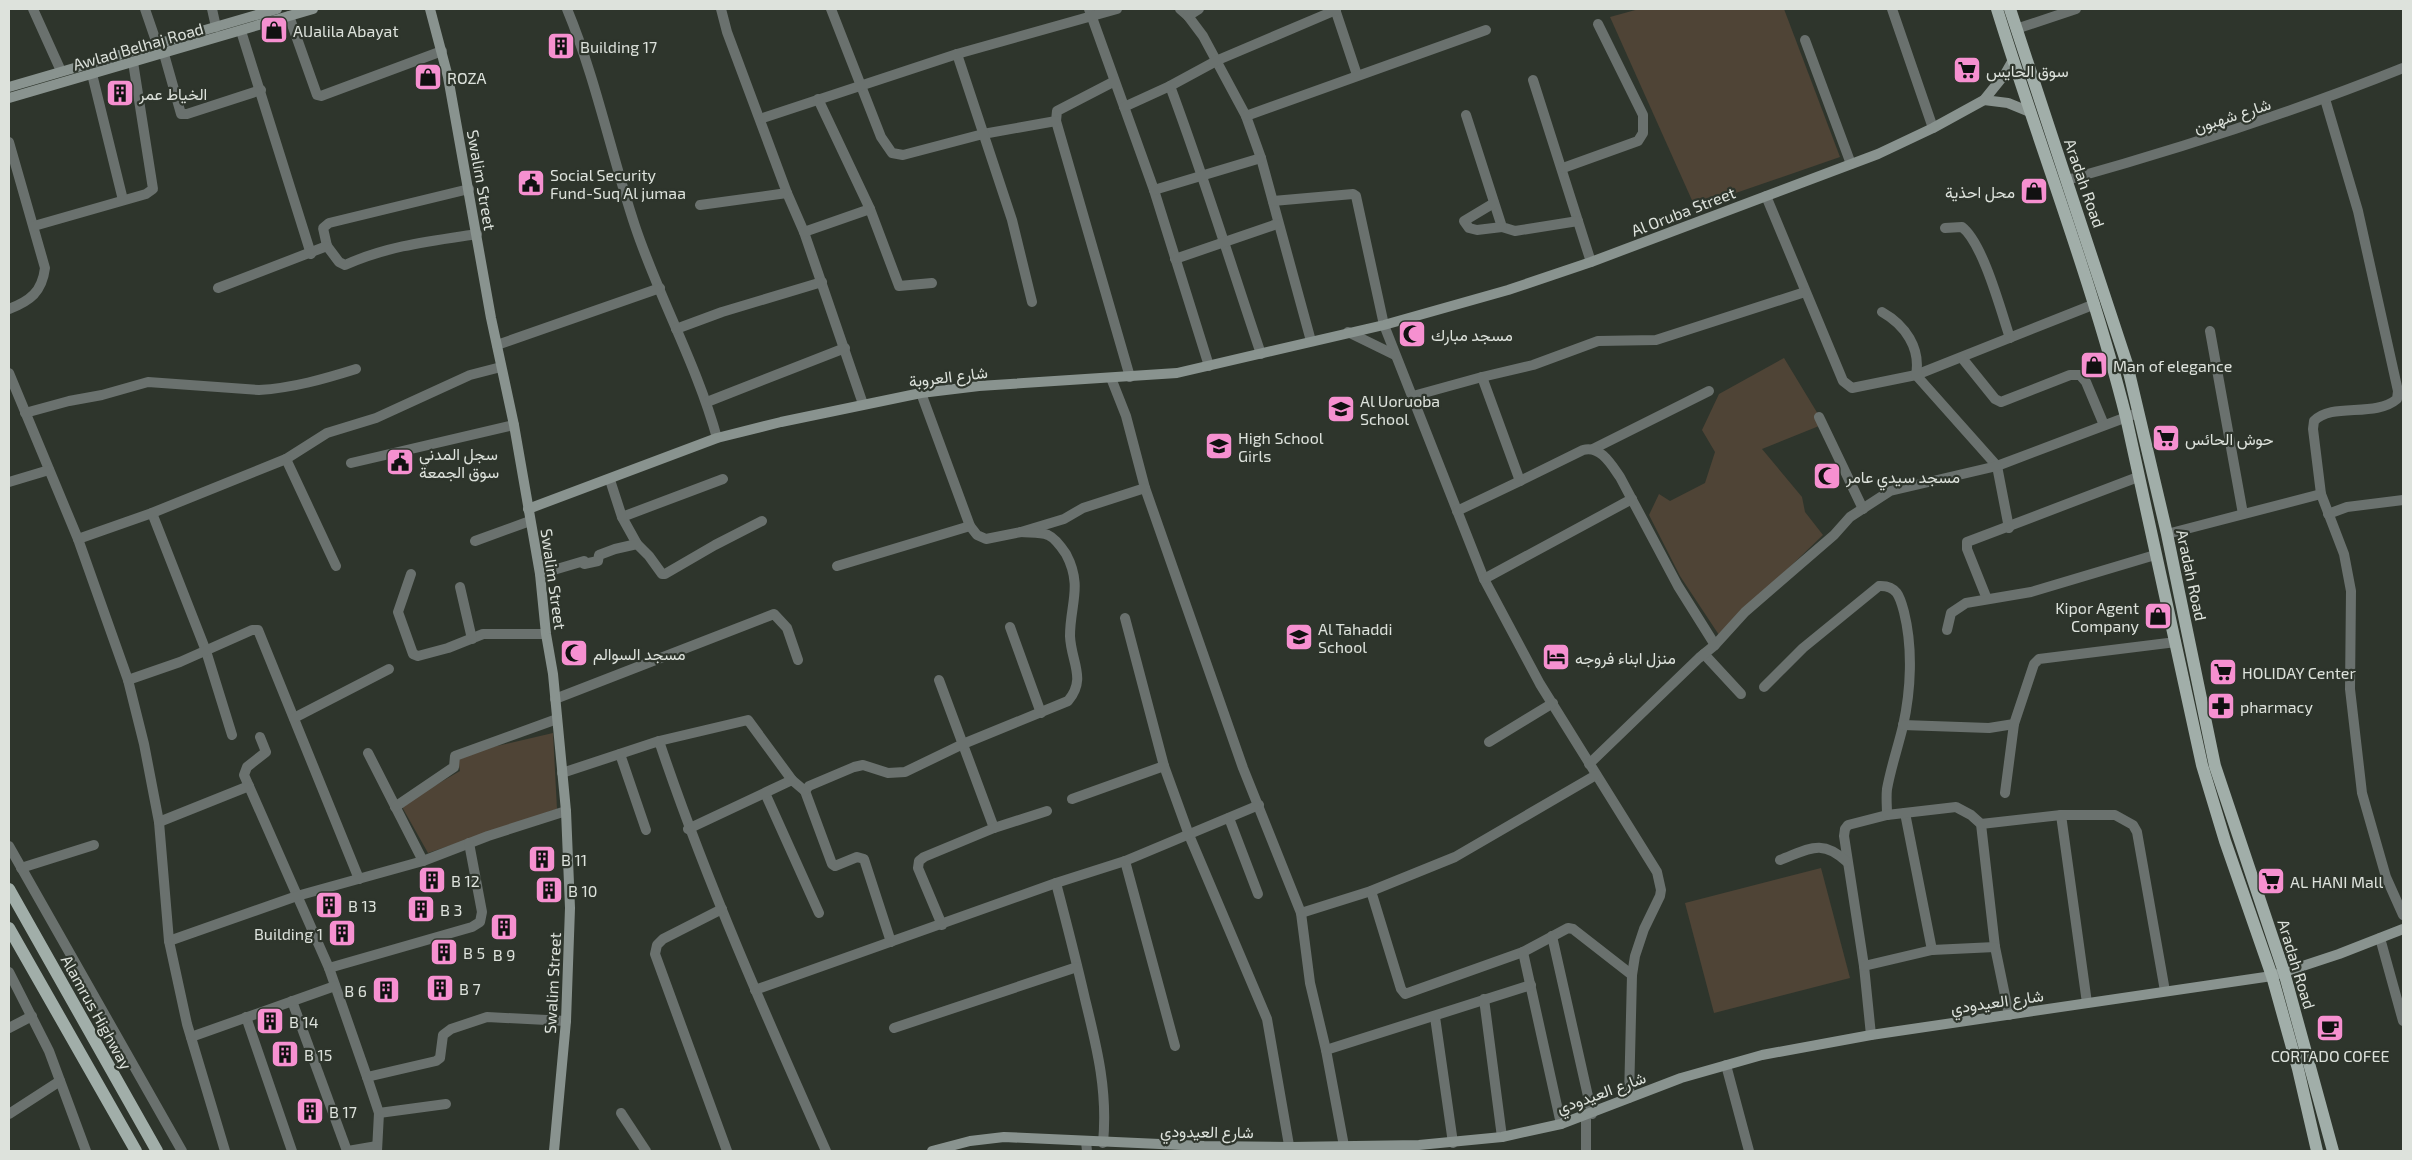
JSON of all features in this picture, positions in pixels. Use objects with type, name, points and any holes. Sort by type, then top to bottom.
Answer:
[{"type":"main road","name":"Aradah Road","points":[[1997,9],[2095,304],[2126,417],[2202,765],[2225,841],[2278,974],[2317,1151]]},
{"type":"main road","name":"Aradah Road","points":[[2010,9],[2120,337],[2167,534],[2216,766],[2333,1151]]},
{"type":"main road","name":"Alamrus Highway","points":[[9,889],[156,1151]]},
{"type":"main road","points":[[9,928],[136,1151]]},
{"type":"street","points":[[33,9],[61,71]]},
{"type":"street","points":[[145,9],[157,44]]},
{"type":"street","points":[[212,9],[216,27]]},
{"type":"street","name":"Awlad Belhaj Road","points":[[9,87],[277,9]]},
{"type":"street","points":[[567,9],[598,100],[635,227],[707,402],[717,438]]},
{"type":"street","points":[[721,9],[787,193],[804,232],[822,282],[863,404]]},
{"type":"street","points":[[830,9],[880,137],[892,152],[904,155],[983,134],[1056,121]]},
{"type":"street","points":[[760,119],[1090,12],[1117,9]]},
{"type":"street","points":[[1180,9],[1188,16],[1218,60],[1246,116],[1261,158],[1273,201],[1277,224],[1311,341]]},
{"type":"street","points":[[1188,16],[1199,9]]},
{"type":"street","points":[[1892,9],[1933,128]]},
{"type":"street","points":[[2016,29],[2076,9]]},
{"type":"street","name":"Awlad Belhaj Road","points":[[9,98],[309,10]]},
{"type":"street","points":[[1124,107],[1170,86],[1218,60],[1335,10],[1357,75]]},
{"type":"street","name":"Swalim Street","points":[[433,12],[469,189],[500,367],[514,425],[540,574],[546,634],[553,674],[566,811],[570,908],[566,1021],[554,1151]]},
{"type":"street","points":[[1090,12],[1113,82],[1154,190],[1209,366]]},
{"type":"street","points":[[289,16],[317,95],[321,96],[442,51]]},
{"type":"street","points":[[1563,168],[1638,141],[1643,133],[1643,115],[1598,24]]},
{"type":"street","points":[[241,30],[311,254]]},
{"type":"street","points":[[1246,116],[1486,30]]},
{"type":"street","points":[[1804,40],[1851,164]]},
{"type":"street","points":[[164,54],[181,114],[187,114],[261,90]]},
{"type":"street","points":[[957,54],[1012,220],[1032,302]]},
{"type":"street","name":"Al Oruba Street","points":[[1384,325],[1508,290],[1591,262],[1851,164],[1933,128],[1984,100],[2006,74],[2013,60]]},
{"type":"street","points":[[34,226],[146,194],[153,189],[133,62]]},
{"type":"street","name":"شارع شهبون","points":[[2068,180],[2185,146],[2325,99],[2403,68]]},
{"type":"street","points":[[92,74],[123,200]]},
{"type":"street","points":[[1533,80],[1563,168],[1591,262]]},
{"type":"street","points":[[1113,82],[1057,111],[1056,121],[1130,377]]},
{"type":"street","points":[[1170,86],[1203,174],[1223,242],[1261,354]]},
{"type":"street","points":[[818,99],[870,209],[899,286],[932,283]]},
{"type":"street","points":[[2325,99],[2358,210],[2398,391],[2397,399],[2384,408],[2324,414],[2314,421],[2313,429],[2321,494],[2344,554],[2351,591],[2350,689],[2362,792],[2386,877],[2403,915]]},
{"type":"street","points":[[1984,100],[2008,102],[2030,112]]},
{"type":"street","points":[[1466,116],[1502,227]]},
{"type":"street","points":[[9,142],[45,268],[44,282],[36,294],[24,304],[9,309]]},
{"type":"street","points":[[1154,190],[1261,158]]},
{"type":"street","points":[[469,189],[329,223],[323,228],[322,232],[327,246],[339,262],[345,265],[377,252],[407,244],[477,234]]},
{"type":"street","points":[[700,206],[787,193]]},
{"type":"street","points":[[1273,201],[1353,194],[1356,196],[1384,325],[1484,579],[1523,653],[1589,764],[1652,864],[1660,883],[1662,890],[1658,904],[1640,939],[1632,975],[1629,1098]]},
{"type":"street","points":[[1766,196],[1843,381],[1848,386],[1855,388],[1916,375],[2095,304]]},
{"type":"street","points":[[1494,204],[1464,221],[1469,228],[1477,230],[1502,227],[1516,231],[1578,221]]},
{"type":"street","points":[[804,232],[870,209]]},
{"type":"street","points":[[1175,259],[1277,224]]},
{"type":"street","points":[[1945,228],[1962,227],[1972,238],[1988,274],[2010,338]]},
{"type":"street","points":[[218,288],[311,254],[327,246]]},
{"type":"street","points":[[676,329],[722,312],[822,282]]},
{"type":"street","points":[[497,345],[660,288]]},
{"type":"street","points":[[1413,396],[1533,365],[1598,341],[1642,342],[1674,335],[1805,292]]},
{"type":"street","points":[[1882,312],[1895,319],[1912,343],[1917,356],[1916,375],[1997,466],[2010,528]]},
{"type":"street","name":"شارع العروبة","points":[[528,509],[610,480],[717,438],[863,404],[921,393],[979,386],[1177,373],[1384,325]]},
{"type":"street","points":[[2210,331],[2243,514]]},
{"type":"street","points":[[1348,332],[1395,355]]},
{"type":"street","points":[[707,402],[845,348]]},
{"type":"street","points":[[1962,358],[1995,399],[2001,402],[2070,375],[2080,375],[2086,382],[2104,425]]},
{"type":"street","points":[[78,539],[152,513],[286,459],[327,433],[376,418],[463,378],[500,367]]},
{"type":"street","points":[[25,413],[148,382],[277,389],[302,385],[356,369]]},
{"type":"street","points":[[9,373],[78,539],[128,680],[144,744],[159,822],[169,942],[191,1037],[225,1151]]},
{"type":"street","points":[[1482,377],[1520,481]]},
{"type":"street","points":[[1111,378],[1126,416],[1145,488],[1243,768],[1301,913],[1310,983],[1326,1050],[1344,1146]]},
{"type":"street","points":[[1457,511],[1582,450],[1593,449],[1709,391]]},
{"type":"street","points":[[921,393],[970,526],[978,535],[986,539],[1021,532],[1064,519],[1083,508],[1145,488]]},
{"type":"street","points":[[1589,764],[1715,645],[1745,612],[1834,535],[1850,517],[1890,491],[1997,466],[2139,413]]},
{"type":"street","points":[[1819,417],[1863,509]]},
{"type":"street","points":[[351,463],[514,425]]},
{"type":"street","points":[[1593,449],[1610,462],[1678,586],[1715,645]]},
{"type":"street","points":[[286,459],[336,566]]},
{"type":"street","points":[[9,482],[48,470]]},
{"type":"street","points":[[622,517],[723,478]]},
{"type":"street","points":[[1987,599],[1966,544],[2138,478]]},
{"type":"street","points":[[610,480],[622,517],[637,544],[664,574],[762,521]]},
{"type":"street","points":[[2167,534],[2321,494]]},
{"type":"street","points":[[1484,579],[1632,499]]},
{"type":"street","points":[[2328,514],[2347,507],[2403,500]]},
{"type":"street","points":[[152,513],[206,651],[232,735]]},
{"type":"street","points":[[475,541],[530,521]]},
{"type":"street","points":[[836,566],[970,526]]},
{"type":"street","points":[[805,790],[809,786],[863,765],[897,774],[905,772],[963,744],[1068,701],[1076,692],[1078,682],[1070,637],[1076,582],[1072,565],[1062,547],[1049,535],[1021,532]]},
{"type":"street","points":[[540,574],[584,561],[584,564],[598,561],[599,555],[637,544]]},
{"type":"street","points":[[1948,630],[1951,613],[1966,603],[2031,592],[2155,555]]},
{"type":"street","points":[[410,574],[398,612],[413,654],[418,656],[483,634],[546,634]]},
{"type":"street","points":[[1764,686],[1803,648],[1879,586],[1888,586],[1896,591],[1901,600],[1909,640],[1907,701],[1887,791],[1887,815]]},
{"type":"street","points":[[460,588],[472,639]]},
{"type":"street","points":[[554,700],[774,614],[786,628],[798,660]]},
{"type":"street","points":[[1125,618],[1164,766],[1189,836],[1267,1019],[1290,1149]]},
{"type":"street","points":[[1010,627],[1041,713]]},
{"type":"street","points":[[128,680],[206,651],[252,630],[258,630],[359,878]]},
{"type":"street","points":[[2004,793],[2014,724],[2034,664],[2039,659],[2176,642]]},
{"type":"street","points":[[1704,654],[1741,694]]},
{"type":"street","points":[[294,718],[389,669]]},
{"type":"street","points":[[939,680],[994,828]]},
{"type":"street","points":[[1489,742],[1553,703]]},
{"type":"street","points":[[395,807],[454,767],[456,756],[557,719]]},
{"type":"street","points":[[562,773],[659,741],[748,720],[792,780],[805,790],[832,864],[835,866],[856,857],[864,859],[891,942]]},
{"type":"street","points":[[1903,725],[1989,728],[2014,724]]},
{"type":"street","points":[[260,737],[266,752],[245,770],[249,786],[328,968],[368,1077],[379,1113],[377,1149],[348,1151],[292,1001]]},
{"type":"street","points":[[659,741],[688,829],[755,990],[826,1151]]},
{"type":"street","points":[[368,753],[423,861]]},
{"type":"street","points":[[620,754],[646,830]]},
{"type":"street","points":[[1072,798],[1164,766]]},
{"type":"street","points":[[1301,913],[1371,891],[1472,848],[1596,775]]},
{"type":"street","points":[[688,829],[792,780]]},
{"type":"street","points":[[159,822],[249,786]]},
{"type":"street","points":[[765,793],[820,913]]},
{"type":"street","points":[[755,990],[1056,883],[1125,861],[1189,836],[1259,805]]},
{"type":"street","points":[[1871,1035],[1864,966],[1844,840],[1845,829],[1848,825],[1905,812],[1956,807],[1971,815],[1981,824],[1995,947],[2009,1015]]},
{"type":"street","points":[[169,942],[297,896],[423,861],[469,843],[566,811]]},
{"type":"street","points":[[942,925],[918,864],[924,857],[994,828],[1047,811]]},
{"type":"street","points":[[1905,812],[1932,950]]},
{"type":"street","points":[[1981,824],[2061,814],[2115,815],[2133,825],[2137,832],[2165,990]]},
{"type":"street","points":[[2061,814],[2087,1003]]},
{"type":"street","points":[[1229,818],[1258,894]]},
{"type":"street","points":[[328,968],[472,927],[480,922],[482,912],[469,843]]},
{"type":"street","points":[[21,868],[94,844]]},
{"type":"street","points":[[9,846],[182,1151]]},
{"type":"street","points":[[1780,860],[1819,847],[1836,852],[1847,862]]},
{"type":"street","points":[[1125,861],[1175,1046]]},
{"type":"street","points":[[1056,883],[1099,1054],[1105,1091],[1106,1116],[1103,1143]]},
{"type":"street","points":[[1371,891],[1401,989],[1405,994],[1522,952],[1565,929],[1573,929],[1632,975]]},
{"type":"street","points":[[722,909],[663,939],[657,945],[655,954],[727,1151]]},
{"type":"street","name":"شارع العيدودي","points":[[932,1151],[970,1141],[1004,1137],[1086,1146],[1103,1143],[1290,1149],[1344,1146],[1420,1148],[1502,1137],[1562,1124],[1681,1078],[1762,1055],[1871,1035],[2278,974],[2403,929]]},
{"type":"street","points":[[1552,936],[1589,1115],[1586,1151]]},
{"type":"street","points":[[2380,938],[2403,1020]]},
{"type":"street","points":[[1864,966],[1932,950],[1995,947]]},
{"type":"street","points":[[1522,952],[1562,1124]]},
{"type":"street","points":[[894,1028],[1077,967]]},
{"type":"street","points":[[9,972],[49,1051],[86,1151]]},
{"type":"street","points":[[191,1037],[335,986]]},
{"type":"street","points":[[1326,1050],[1435,1017],[1484,999],[1531,986]]},
{"type":"street","points":[[1484,999],[1502,1137]]},
{"type":"street","points":[[9,1028],[32,1016]]},
{"type":"street","points":[[368,1077],[436,1061],[440,1058],[443,1034],[478,1019],[502,1016],[566,1021]]},
{"type":"street","points":[[246,1017],[292,1151]]},
{"type":"street","points":[[1435,1017],[1453,1143]]},
{"type":"street","points":[[1726,1065],[1749,1151]]},
{"type":"street","points":[[9,1114],[60,1081]]},
{"type":"street","points":[[379,1113],[446,1104]]},
{"type":"street","points":[[621,1113],[646,1151]]},
{"type":"shaded area","points":[[1639,9],[1784,9],[1840,157],[1695,207],[1610,17]]},
{"type":"shaded area","points":[[1784,358],[1824,424],[1762,449],[1802,497],[1805,512],[1823,535],[1719,635],[1680,576],[1649,515],[1659,494],[1670,501],[1705,483],[1715,452],[1702,430],[1719,394]]},
{"type":"shaded area","points":[[553,733],[557,809],[428,853],[401,805],[460,771],[458,760],[484,749]]},
{"type":"shaded area","points":[[1821,868],[1850,978],[1714,1013],[1685,903]]},
{"type":"place","name":"AlJalila Abayat","points":[[274,30]]},
{"type":"place","name":"Building 17","points":[[561,46]]},
{"type":"place","name":"سوق الحايس","points":[[1967,70]]},
{"type":"place","name":"ROZA","points":[[428,77]]},
{"type":"place","name":"الخياط عمر","points":[[120,93]]},
{"type":"place","name":"Social Security Fund-Suq Al jumaa","points":[[531,183]]},
{"type":"place","name":"محل احذية","points":[[2034,191]]},
{"type":"place","name":"مسجد مبارك","points":[[1412,334]]},
{"type":"place","name":"Man of elegance","points":[[2094,365]]},
{"type":"place","name":"Al Uoruoba School","points":[[1341,409]]},
{"type":"place","name":"حوش الحائس","points":[[2166,438]]},
{"type":"place","name":"High School Girls","points":[[1219,446]]},
{"type":"place","name":"سجل المدني سوق الجمعة","points":[[400,462]]},
{"type":"place","name":"مسجد سيدي عامر","points":[[1827,476]]},
{"type":"place","name":"Kipor Agent Company","points":[[2158,616]]},
{"type":"place","name":"Al Tahaddi School","points":[[1299,637]]},
{"type":"place","name":"مسجد السوالم","points":[[574,653]]},
{"type":"place","name":"منزل ابناء فروجه","points":[[1556,657]]},
{"type":"place","name":"HOLIDAY Center","points":[[2223,672]]},
{"type":"place","name":"pharmacy","points":[[2221,706]]},
{"type":"place","name":"B 11","points":[[542,859]]},
{"type":"place","name":"B 12","points":[[432,880]]},
{"type":"place","name":"AL HANI Mall","points":[[2271,881]]},
{"type":"place","name":"B 10","points":[[549,890]]},
{"type":"place","name":"B 13","points":[[329,905]]},
{"type":"place","name":"B 3","points":[[421,909]]},
{"type":"place","name":"B 9","points":[[504,927]]},
{"type":"place","name":"Building 1","points":[[342,933]]},
{"type":"place","name":"B 5","points":[[444,952]]},
{"type":"place","name":"B 7","points":[[440,988]]},
{"type":"place","name":"B 6","points":[[386,990]]},
{"type":"place","name":"B 14","points":[[270,1021]]},
{"type":"place","name":"CORTADO COFEE","points":[[2330,1028]]},
{"type":"place","name":"B 15","points":[[285,1054]]},
{"type":"place","name":"B 17","points":[[310,1111]]}]
